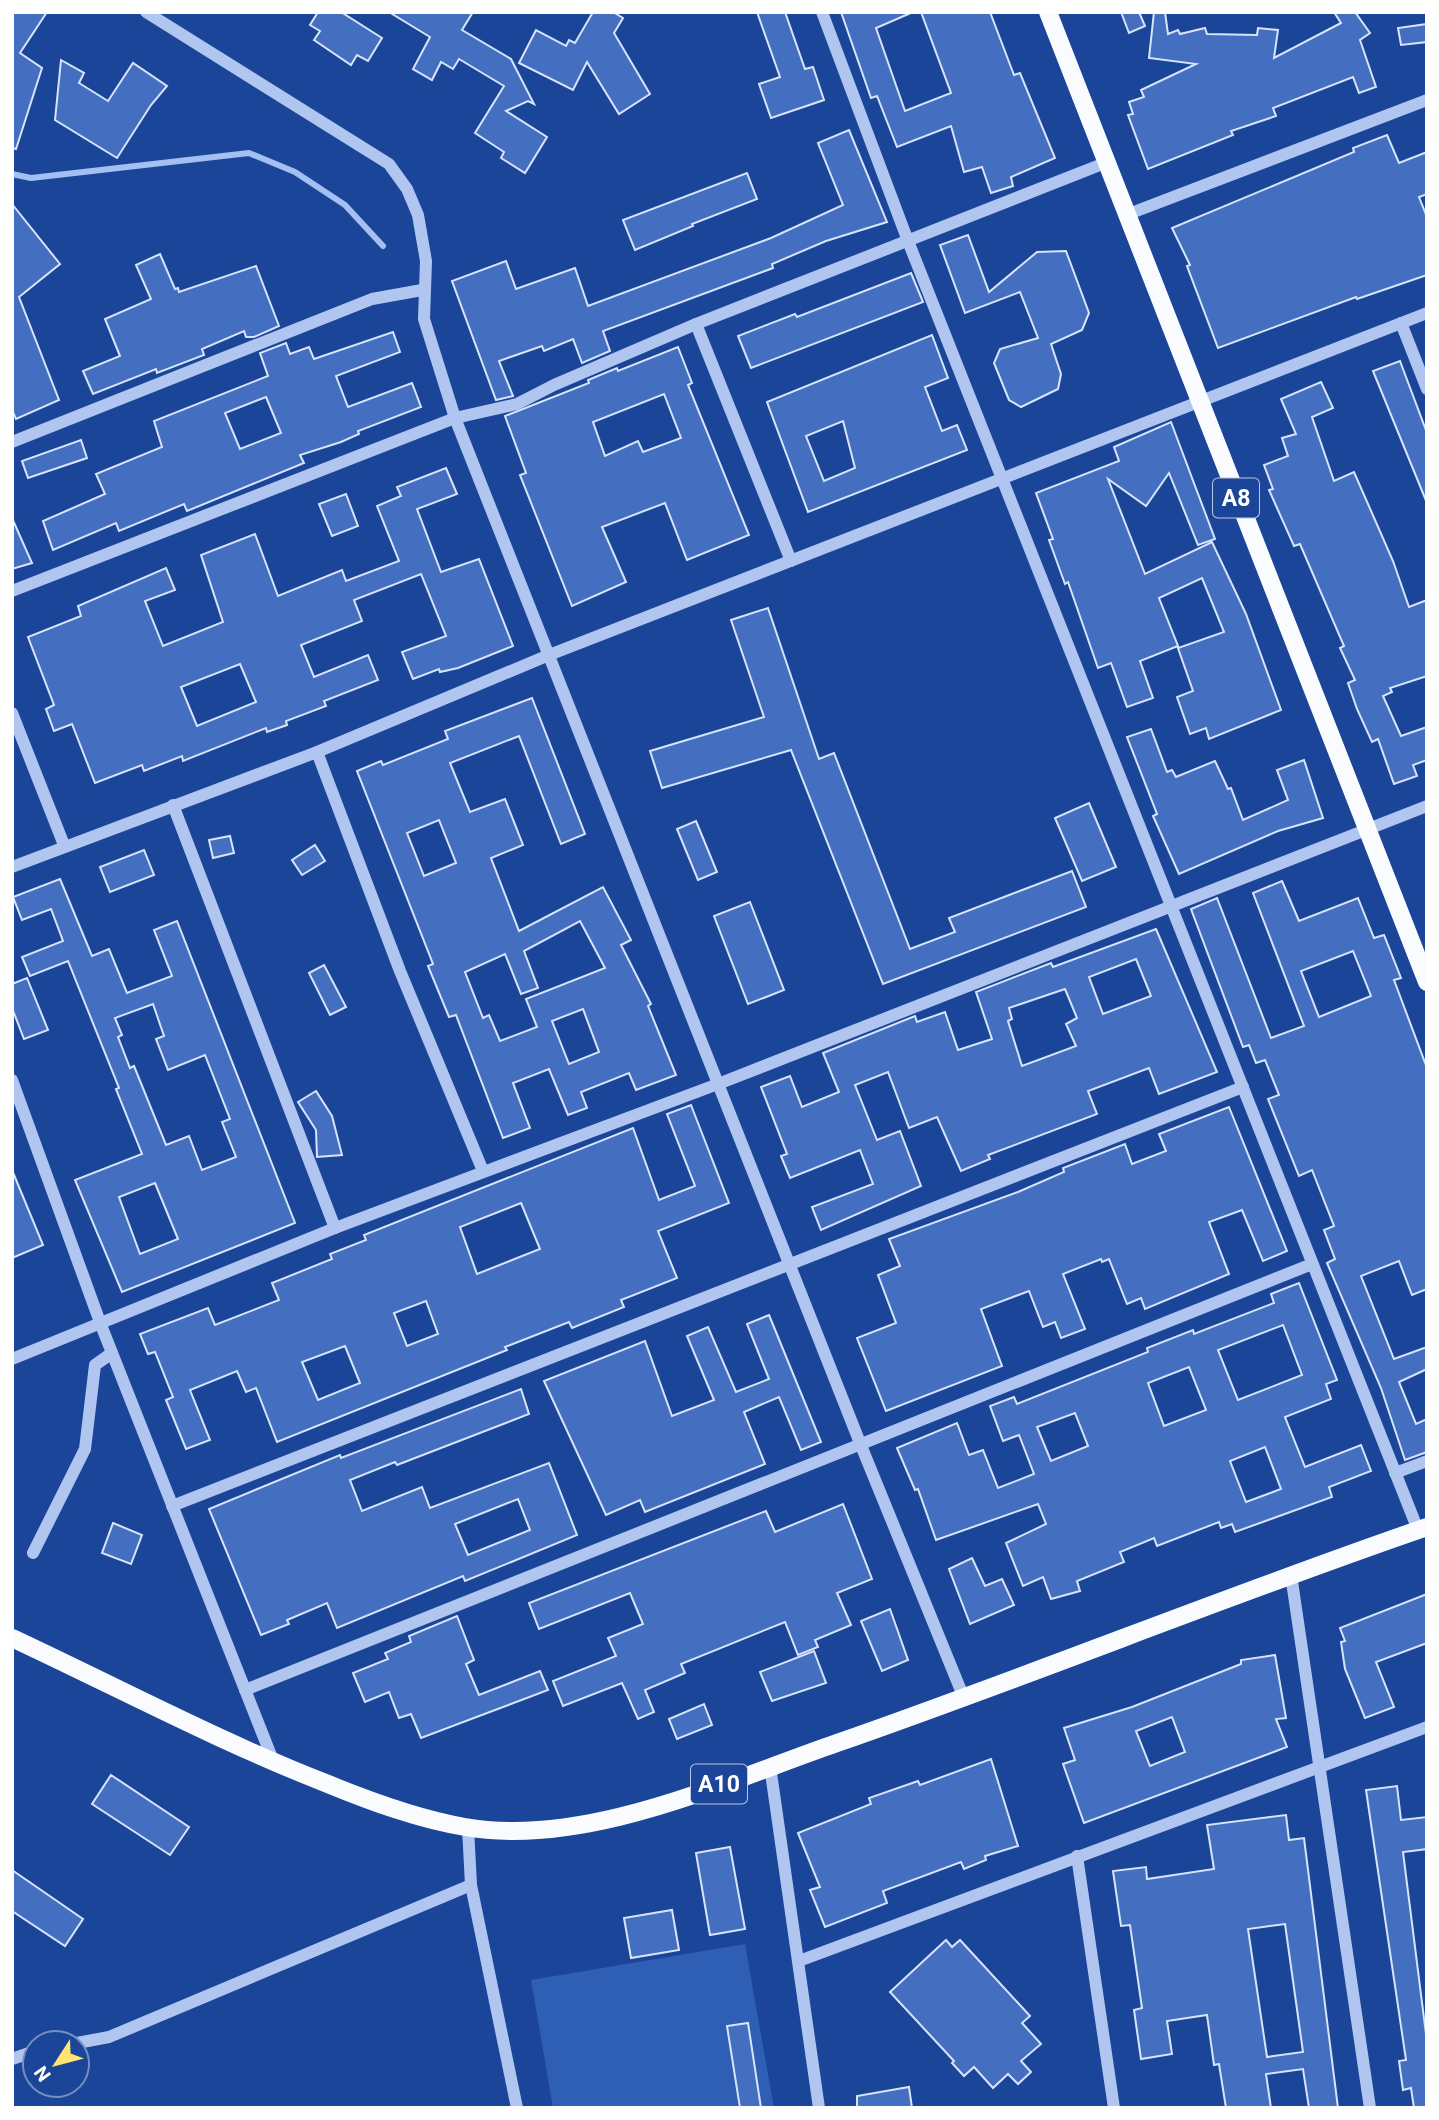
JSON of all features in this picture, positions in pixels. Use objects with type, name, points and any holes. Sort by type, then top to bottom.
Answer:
[{"type":"main road","name":"A8","points":[[1048,12],[1427,982]]},
{"type":"main road","name":"A10","points":[[12,1638],[274,1763],[369,1800],[468,1828],[517,1831],[623,1818],[964,1698],[1291,1574],[1422,1528]]},
{"type":"street","points":[[146,12],[389,164],[407,189],[418,215],[426,261],[422,290],[424,319],[455,418],[860,1443],[964,1698]]},
{"type":"street","points":[[822,12],[908,240],[1312,1264],[1395,1473],[1422,1528]]},
{"type":"street","points":[[1126,215],[1427,100]]},
{"type":"street","points":[[12,591],[455,418],[517,404],[554,385],[696,324],[1105,163]]},
{"type":"street","points":[[12,442],[372,299],[422,290]]},
{"type":"street","points":[[12,867],[64,845],[317,752],[549,656],[1427,313]]},
{"type":"street","points":[[1401,323],[1427,389]]},
{"type":"street","points":[[696,324],[791,561]]},
{"type":"street","points":[[12,713],[64,845]]},
{"type":"street","points":[[317,752],[400,971],[483,1171]]},
{"type":"street","points":[[173,805],[335,1228]]},
{"type":"street","points":[[12,1359],[335,1228],[718,1084],[1427,806]]},
{"type":"street","points":[[12,1080],[17,1107],[274,1763]]},
{"type":"street","points":[[172,1506],[1243,1087]]},
{"type":"street","points":[[245,1690],[1312,1264]]},
{"type":"street","points":[[33,1553],[85,1449],[95,1365],[112,1353]]},
{"type":"street","points":[[1395,1473],[1427,1461]]},
{"type":"street","points":[[1291,1574],[1370,2108]]},
{"type":"street","points":[[799,1961],[1427,1727]]},
{"type":"street","points":[[770,1766],[819,2108]]},
{"type":"street","points":[[468,1828],[471,1885],[517,2108]]},
{"type":"street","points":[[1077,1856],[1114,2108]]},
{"type":"street","points":[[91,2040],[109,2037],[471,1885]]},
{"type":"shaded area","points":[[745,1944],[774,2108],[553,2108],[531,1980]]},
{"type":"building","points":[[12,12],[47,12],[20,53],[42,68],[16,149],[12,148]]},
{"type":"building","points":[[318,12],[341,12],[382,38],[368,61],[357,55],[351,65],[314,40],[320,31],[310,25]]},
{"type":"building","points":[[389,12],[473,12],[462,30],[511,59],[534,104],[528,101],[506,111],[547,137],[525,173],[501,158],[504,152],[475,133],[504,86],[459,59],[453,69],[441,62],[432,80],[413,69],[430,37]]},
{"type":"building","points":[[593,12],[613,12],[623,18],[614,33],[650,94],[619,114],[587,62],[573,90],[519,63],[536,30],[566,46],[569,40],[575,43]]},
{"type":"building","points":[[757,12],[785,12],[805,69],[813,67],[824,100],[771,118],[759,84],[780,77]]},
{"type":"building","points":[[841,12],[913,12],[876,28],[905,111],[951,93],[921,12],[990,12],[1014,75],[1020,73],[1055,158],[1011,177],[1013,186],[991,193],[982,167],[964,172],[951,126],[897,147],[877,96],[871,98]]},
{"type":"building","points":[[1121,12],[1139,12],[1145,26],[1129,33]]},
{"type":"building","points":[[1154,12],[1165,12],[1168,34],[1178,30],[1180,34],[1205,28],[1207,34],[1257,35],[1258,28],[1278,30],[1274,58],[1341,23],[1334,12],[1355,12],[1370,33],[1360,40],[1376,87],[1359,93],[1353,77],[1273,108],[1276,116],[1231,131],[1233,135],[1148,169],[1128,115],[1133,114],[1129,102],[1144,97],[1141,90],[1196,64],[1149,58]]},
{"type":"building","points":[[1427,24],[1427,42],[1401,45],[1398,28]]},
{"type":"building","points":[[61,60],[84,73],[79,83],[108,101],[133,63],[167,86],[151,105],[117,158],[55,120]]},
{"type":"building","points":[[849,130],[887,222],[826,241],[772,264],[773,268],[603,331],[610,351],[582,363],[573,339],[544,351],[542,346],[499,361],[513,396],[496,400],[452,281],[506,261],[516,289],[575,268],[588,306],[771,238],[843,205],[818,143]]},
{"type":"building","points":[[1387,135],[1399,163],[1427,152],[1427,194],[1419,197],[1427,217],[1427,275],[1357,299],[1356,297],[1218,348],[1187,266],[1190,265],[1172,228],[1354,152],[1353,148]]},
{"type":"building","points":[[747,173],[757,199],[635,250],[623,220]]},
{"type":"building","points":[[12,204],[60,264],[19,297],[59,400],[16,419],[12,410]]},
{"type":"building","points":[[968,235],[989,292],[1037,252],[1066,251],[1089,313],[1082,330],[1051,344],[1061,374],[1058,389],[1021,407],[1009,400],[994,363],[1000,349],[1038,338],[1020,292],[965,313],[940,245]]},
{"type":"building","points":[[160,254],[175,289],[178,288],[179,292],[256,266],[279,326],[254,337],[246,337],[244,331],[202,349],[204,355],[157,373],[156,369],[93,394],[83,371],[120,356],[105,319],[151,299],[136,265]]},
{"type":"building","points":[[911,273],[923,302],[751,368],[738,336],[795,314],[797,317]]},
{"type":"building","points":[[393,332],[400,352],[336,376],[348,407],[412,383],[421,407],[358,431],[359,434],[341,442],[300,455],[304,463],[187,511],[184,504],[119,531],[116,523],[53,550],[43,521],[105,494],[96,474],[162,447],[154,421],[268,376],[260,353],[286,343],[290,354],[309,347],[314,359]],"holes":[[[266,397],[281,433],[240,449],[225,413]]]},
{"type":"building","points":[[932,335],[948,378],[925,387],[942,431],[957,425],[967,450],[808,512],[767,402]],"holes":[[[843,421],[855,468],[824,481],[806,436]]]},
{"type":"building","points":[[678,347],[692,383],[688,385],[749,535],[687,560],[665,503],[602,527],[626,582],[572,606],[520,475],[526,473],[505,416],[589,383],[588,380],[617,368],[618,371]],"holes":[[[664,394],[681,438],[643,452],[638,441],[605,456],[593,422]]]},
{"type":"building","points":[[1400,361],[1427,433],[1427,503],[1373,371]]},
{"type":"building","points":[[1321,382],[1333,408],[1312,417],[1334,481],[1354,472],[1393,561],[1409,607],[1427,600],[1427,676],[1390,688],[1392,692],[1383,696],[1401,736],[1427,727],[1427,760],[1413,765],[1417,776],[1394,784],[1378,739],[1372,742],[1357,709],[1348,683],[1355,680],[1340,648],[1344,646],[1300,544],[1294,546],[1269,490],[1273,489],[1264,465],[1288,456],[1282,438],[1296,434],[1281,399]]},
{"type":"building","points":[[1171,422],[1215,539],[1198,545],[1169,473],[1146,506],[1108,479],[1145,574],[1212,542],[1246,614],[1281,710],[1209,739],[1206,728],[1190,734],[1177,697],[1193,691],[1178,648],[1224,632],[1202,578],[1159,598],[1178,646],[1140,661],[1153,698],[1127,707],[1111,663],[1098,668],[1068,582],[1065,584],[1049,540],[1053,539],[1036,493],[1119,461],[1114,447]]},
{"type":"building","points":[[81,440],[87,458],[28,478],[22,461]]},
{"type":"building","points":[[446,468],[457,494],[417,509],[441,572],[479,559],[513,646],[458,668],[440,672],[439,669],[413,679],[402,652],[446,636],[421,574],[354,600],[362,621],[301,645],[314,677],[368,655],[378,680],[324,701],[326,706],[286,721],[287,725],[267,732],[266,728],[183,761],[182,756],[144,771],[142,765],[95,783],[72,724],[54,731],[46,709],[54,705],[28,637],[81,616],[78,606],[166,568],[175,590],[145,601],[163,646],[223,622],[201,555],[255,534],[278,596],[342,570],[346,581],[399,561],[377,506],[401,496],[397,487]],"holes":[[[240,664],[256,702],[197,726],[181,687]]]},
{"type":"building","points":[[346,494],[358,526],[332,536],[319,504]]},
{"type":"building","points":[[12,518],[32,563],[12,569]]},
{"type":"building","points":[[768,608],[819,759],[834,753],[910,949],[955,932],[949,918],[1072,871],[1086,907],[883,984],[791,750],[662,788],[650,751],[764,717],[731,620]]},
{"type":"building","points":[[532,698],[585,834],[561,844],[519,736],[450,763],[470,812],[505,799],[523,845],[491,858],[519,931],[603,887],[631,940],[621,945],[651,1004],[648,1006],[676,1075],[636,1090],[629,1073],[581,1092],[587,1108],[568,1115],[549,1069],[513,1083],[530,1128],[503,1138],[456,1015],[449,1017],[428,966],[433,964],[357,771],[381,761],[383,765],[448,739],[445,731]],"holes":[[[439,820],[456,863],[424,876],[407,833]],[[580,921],[605,968],[526,999],[537,1027],[500,1041],[489,1015],[483,1018],[465,972],[505,954],[521,994],[538,988],[524,951]],[[583,1009],[599,1052],[569,1064],[552,1021]]]},
{"type":"building","points":[[1151,729],[1167,772],[1172,770],[1176,777],[1215,761],[1228,789],[1231,788],[1243,820],[1288,800],[1277,770],[1304,760],[1323,818],[1278,831],[1179,874],[1153,816],[1157,814],[1127,737]]},
{"type":"building","points":[[1089,803],[1116,867],[1082,881],[1055,818]]},
{"type":"building","points":[[696,821],[717,872],[698,880],[677,829]]},
{"type":"building","points":[[230,836],[234,853],[213,858],[209,840]]},
{"type":"building","points":[[315,845],[325,861],[302,875],[292,860]]},
{"type":"building","points":[[144,850],[154,875],[110,892],[100,867]]},
{"type":"building","points":[[60,879],[92,956],[109,949],[127,993],[172,976],[154,930],[177,921],[295,1223],[122,1292],[75,1180],[142,1154],[116,1089],[119,1088],[68,961],[30,976],[22,957],[63,941],[51,909],[22,920],[13,897]],"holes":[[[153,1004],[164,1036],[156,1039],[168,1070],[205,1055],[230,1119],[222,1122],[236,1157],[202,1170],[189,1136],[166,1145],[134,1066],[130,1068],[118,1037],[122,1035],[115,1018]],[[155,1183],[178,1239],[140,1254],[119,1197]]]},
{"type":"building","points":[[1282,881],[1299,921],[1358,898],[1374,938],[1384,935],[1401,978],[1394,980],[1427,1068],[1427,1289],[1412,1295],[1399,1261],[1361,1276],[1394,1359],[1427,1347],[1427,1369],[1399,1382],[1416,1424],[1427,1419],[1427,1452],[1405,1460],[1381,1388],[1327,1263],[1335,1259],[1324,1230],[1334,1226],[1312,1170],[1299,1176],[1268,1099],[1279,1095],[1265,1060],[1256,1063],[1249,1045],[1243,1047],[1191,909],[1217,898],[1271,1038],[1304,1026],[1253,893]],"holes":[[[1353,951],[1371,996],[1319,1017],[1301,971]]]},
{"type":"building","points":[[750,902],[784,990],[748,1004],[714,916]]},
{"type":"building","points":[[1156,929],[1217,1072],[1159,1094],[1149,1068],[1088,1091],[1097,1114],[988,1155],[990,1159],[961,1171],[937,1117],[909,1128],[888,1072],[855,1085],[877,1140],[900,1131],[921,1186],[821,1230],[812,1207],[873,1184],[860,1150],[790,1178],[781,1156],[787,1154],[761,1087],[790,1076],[802,1107],[839,1092],[823,1053],[915,1016],[917,1022],[945,1012],[958,1050],[992,1039],[976,992],[1051,963],[1053,967]],"holes":[[[1136,959],[1151,996],[1103,1014],[1089,977]],[[1065,989],[1077,1018],[1066,1024],[1076,1046],[1022,1066],[1008,1021],[1012,1019],[1009,1008]]]},
{"type":"building","points":[[324,965],[346,1007],[330,1015],[309,973]]},
{"type":"building","points":[[27,978],[48,1030],[24,1039],[12,1008],[12,984]]},
{"type":"building","points":[[316,1091],[332,1116],[342,1155],[317,1157],[316,1130],[298,1102]]},
{"type":"building","points":[[691,1105],[729,1203],[658,1231],[677,1278],[621,1300],[624,1307],[572,1328],[569,1322],[505,1347],[507,1350],[277,1442],[256,1388],[246,1392],[237,1371],[190,1390],[210,1440],[186,1449],[166,1400],[173,1397],[155,1352],[148,1354],[140,1334],[208,1308],[215,1325],[279,1300],[272,1283],[332,1259],[330,1254],[366,1240],[364,1235],[633,1128],[659,1200],[695,1186],[667,1114]],"holes":[[[521,1203],[540,1249],[477,1274],[460,1227]],[[426,1301],[438,1334],[407,1346],[394,1313]],[[345,1346],[360,1383],[318,1400],[302,1362]]]},
{"type":"building","points":[[1229,1107],[1287,1251],[1263,1261],[1242,1210],[1209,1222],[1229,1274],[1145,1309],[1141,1298],[1127,1304],[1109,1259],[1102,1262],[1101,1259],[1063,1274],[1085,1329],[1061,1338],[1055,1322],[1043,1327],[1029,1291],[981,1309],[1002,1366],[886,1411],[857,1338],[896,1323],[878,1275],[900,1266],[889,1239],[1018,1192],[1064,1172],[1063,1168],[1125,1144],[1132,1164],[1166,1151],[1159,1134]]},
{"type":"building","points":[[12,1170],[43,1245],[12,1258]]},
{"type":"building","points":[[1299,1283],[1337,1380],[1326,1384],[1331,1399],[1285,1417],[1305,1467],[1361,1445],[1371,1471],[1329,1487],[1332,1497],[1235,1532],[1232,1524],[1221,1528],[1219,1522],[1157,1546],[1154,1538],[1120,1552],[1124,1562],[1077,1581],[1080,1591],[1051,1599],[1043,1577],[1023,1586],[1006,1543],[1046,1524],[1038,1504],[936,1540],[918,1489],[915,1490],[897,1448],[957,1423],[969,1455],[983,1450],[998,1488],[1034,1474],[1019,1435],[1003,1441],[990,1406],[1014,1397],[1017,1404],[1148,1352],[1147,1348],[1193,1330],[1194,1334],[1274,1303],[1271,1294]],"holes":[[[1283,1325],[1302,1375],[1238,1400],[1218,1350]],[[1189,1367],[1206,1410],[1164,1426],[1148,1383]],[[1075,1413],[1088,1446],[1051,1461],[1037,1427]],[[1265,1447],[1281,1489],[1246,1502],[1230,1461]]]},
{"type":"building","points":[[769,1315],[821,1442],[801,1450],[779,1397],[744,1412],[765,1464],[645,1512],[640,1500],[606,1515],[544,1381],[645,1341],[672,1416],[714,1400],[687,1336],[708,1327],[736,1392],[769,1379],[747,1324]]},
{"type":"building","points":[[521,1389],[529,1414],[397,1465],[395,1462],[350,1480],[362,1511],[422,1487],[430,1508],[549,1463],[577,1535],[465,1581],[463,1576],[337,1628],[327,1603],[287,1620],[289,1624],[261,1635],[209,1509],[340,1455],[341,1458]],"holes":[[[518,1499],[530,1530],[468,1555],[455,1524]]]},
{"type":"building","points":[[843,1504],[872,1579],[837,1593],[851,1625],[815,1640],[818,1647],[798,1655],[785,1622],[681,1664],[685,1673],[645,1690],[654,1712],[638,1719],[622,1683],[563,1706],[553,1681],[616,1656],[608,1638],[643,1624],[630,1593],[539,1629],[529,1603],[766,1511],[775,1532]]},
{"type":"building","points":[[113,1523],[142,1535],[131,1564],[102,1553]]},
{"type":"building","points":[[972,1558],[985,1586],[1002,1579],[1014,1605],[970,1624],[949,1569]]},
{"type":"building","points":[[1427,1594],[1427,1643],[1376,1662],[1394,1707],[1365,1718],[1345,1669],[1341,1642],[1345,1641],[1340,1628]]},
{"type":"building","points":[[890,1609],[908,1660],[882,1671],[861,1621]]},
{"type":"building","points":[[457,1616],[474,1660],[466,1664],[479,1695],[540,1671],[548,1690],[421,1738],[411,1714],[399,1718],[389,1692],[365,1702],[353,1673],[388,1659],[385,1653],[411,1642],[409,1636]]},
{"type":"building","points":[[814,1651],[826,1683],[772,1701],[760,1672]]},
{"type":"building","points":[[1275,1655],[1286,1718],[1276,1719],[1287,1747],[1084,1823],[1063,1764],[1075,1760],[1064,1728],[1132,1707],[1241,1664],[1241,1660]],"holes":[[[1172,1717],[1185,1752],[1150,1766],[1136,1731]]]},
{"type":"building","points":[[704,1704],[712,1725],[677,1739],[669,1719]]},
{"type":"building","points":[[991,1759],[1018,1846],[985,1856],[986,1860],[964,1869],[961,1862],[883,1891],[887,1903],[825,1927],[810,1890],[820,1887],[798,1833],[871,1804],[869,1798],[918,1781],[920,1785]]},
{"type":"building","points":[[111,1775],[189,1827],[170,1855],[92,1804]]},
{"type":"building","points":[[1397,1786],[1401,1820],[1427,1817],[1427,1849],[1403,1852],[1427,2042],[1427,2108],[1414,2108],[1411,2088],[1403,2090],[1399,2061],[1406,2060],[1366,1790]]},
{"type":"building","points":[[1286,1815],[1289,1840],[1304,1838],[1338,2108],[1309,2108],[1303,2069],[1266,2074],[1271,2108],[1226,2108],[1219,2064],[1214,2065],[1207,2015],[1167,2021],[1172,2054],[1141,2059],[1134,2010],[1142,2008],[1130,1925],[1121,1926],[1113,1871],[1146,1867],[1147,1879],[1214,1869],[1207,1825]],"holes":[[[1285,1924],[1303,2052],[1267,2057],[1248,1929]]]},
{"type":"building","points":[[730,1847],[745,1929],[710,1935],[696,1853]]},
{"type":"building","points":[[12,1870],[83,1919],[65,1946],[12,1911]]},
{"type":"building","points":[[672,1910],[679,1950],[631,1958],[624,1918]]},
{"type":"building","points":[[946,1940],[952,1947],[960,1940],[1030,2016],[1022,2023],[1041,2044],[1021,2061],[1031,2072],[1018,2084],[1008,2074],[993,2088],[974,2067],[964,2076],[952,2063],[954,2061],[890,1992]]},
{"type":"building","points":[[748,2023],[761,2108],[740,2108],[727,2026]]},
{"type":"building","points":[[909,2087],[912,2108],[857,2108],[857,2096]]},
{"type":"waterway","points":[[12,174],[31,178],[249,153],[295,172],[345,205],[383,246]]}]
